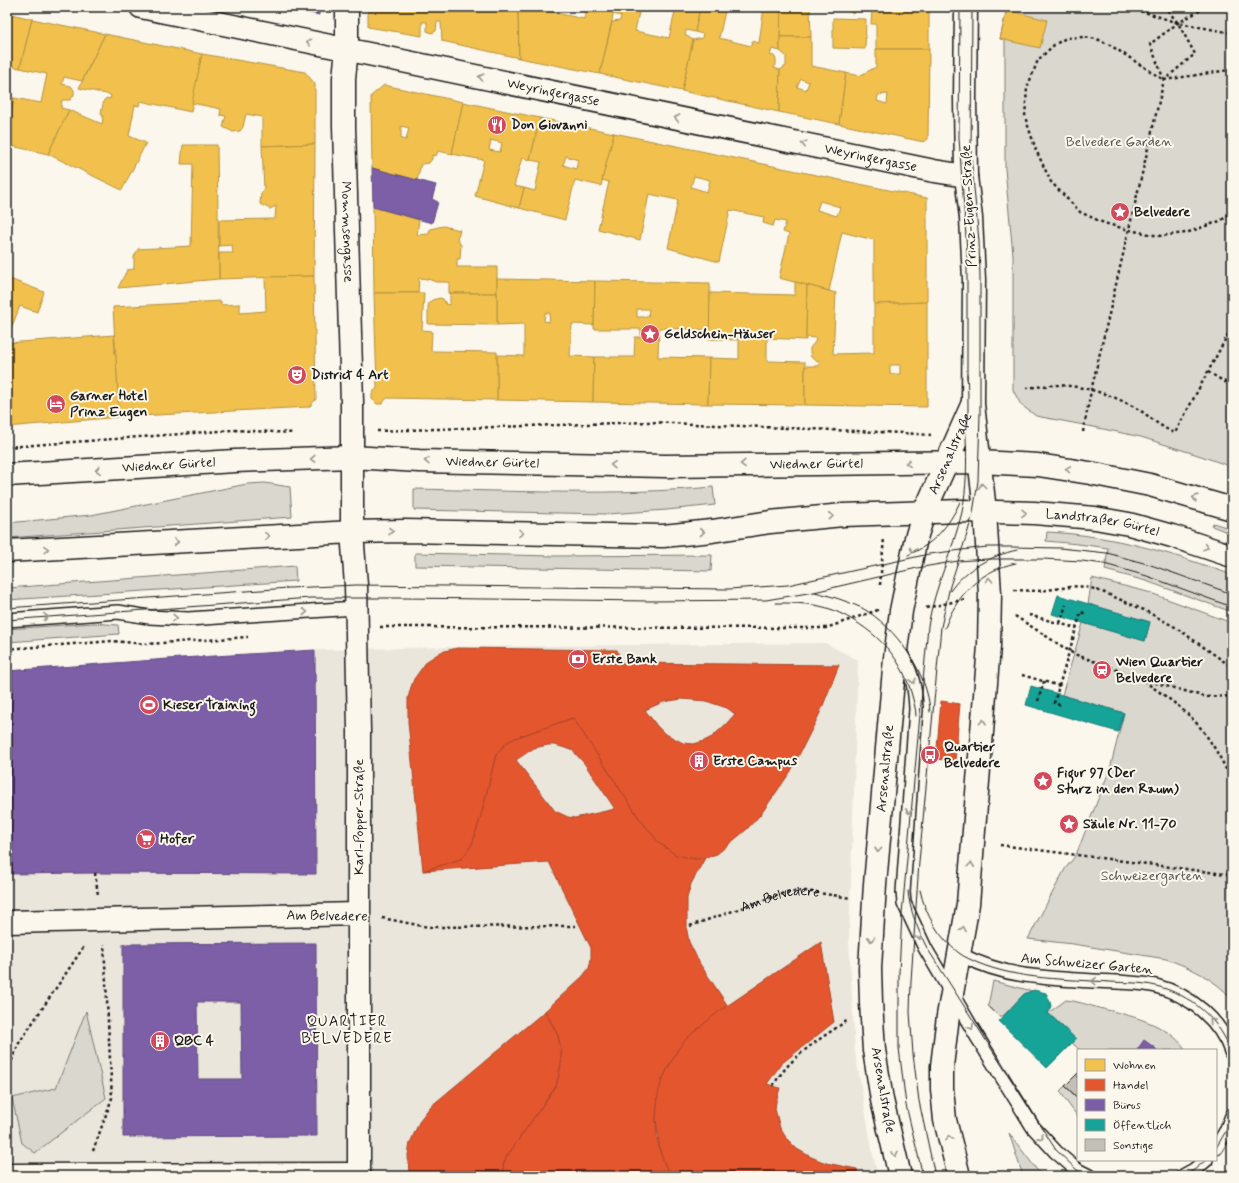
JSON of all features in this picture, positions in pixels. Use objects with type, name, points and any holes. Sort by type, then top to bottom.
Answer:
[{"type":"main road","name":"Weyringergasse","points":[[141,7],[910,166],[966,176]]},
{"type":"main road","name":"Mommsengasse","points":[[347,7],[348,49],[344,78],[344,126],[352,403],[352,457]]},
{"type":"main road","name":"Prinz-Eugen-Straße","points":[[966,7],[966,176],[971,218],[974,280],[973,404]]},
{"type":"main road","name":"Arsenalstraße","points":[[959,1176],[945,1120],[942,1089],[944,1044],[968,904],[989,646],[990,594],[976,511],[979,462],[973,404]]},
{"type":"main road","name":"Arsenalstraße","points":[[900,1176],[882,1100],[874,1050],[870,968],[874,900],[896,646],[901,611],[916,538],[924,513],[973,404]]},
{"type":"main road","name":"Wiedner Gürtel","points":[[7,475],[234,461],[352,457],[419,461],[665,466],[979,462]]},
{"type":"main road","name":"Karl-Popper-Straße","points":[[352,457],[352,532],[359,731],[359,1175]]},
{"type":"main road","points":[[979,462],[1038,465],[1090,473],[1150,485],[1232,509]]},
{"type":"main road","points":[[7,551],[352,532],[405,531],[663,536],[770,522],[843,515],[976,511]]},
{"type":"main road","name":"Landstraßer Gürtel","points":[[976,511],[1059,514],[1102,519],[1129,524],[1172,536],[1232,556]]},
{"type":"main road","name":"Am Belvedere","points":[[7,922],[358,914]]},
{"type":"main road","points":[[7,1175],[359,1175]]},
{"type":"lane","points":[[7,620],[118,612],[149,617],[188,619],[356,618]]},
{"type":"lane","points":[[896,646],[907,664],[912,677],[916,709],[903,892],[904,902],[925,948],[1033,1127],[1056,1152],[1077,1170],[1089,1176]]},
{"type":"lane","name":"Am Schweizer Garten","points":[[959,954],[989,967],[1016,974],[1147,984],[1172,991],[1187,998],[1206,1014],[1228,1042],[1232,1054]]},
{"type":"lane","points":[[1217,1146],[1226,1131],[1232,1116]]},
{"type":"lane","points":[[1183,1176],[1194,1170],[1205,1161]]},
{"type":"path","points":[[1129,7],[1178,23],[1232,33]]},
{"type":"path","points":[[1164,80],[1194,54],[1178,23],[1165,7]]},
{"type":"path","points":[[1083,432],[1091,391],[1164,80],[1150,44],[1178,23],[1206,7]]},
{"type":"path","points":[[1232,71],[1164,80],[1110,44],[1097,39],[1084,37],[1066,38],[1054,44],[1038,60],[1027,88],[1026,117],[1036,150],[1051,182],[1080,212],[1129,230],[1160,236],[1186,233],[1220,221],[1232,213]]},
{"type":"path","points":[[1026,388],[1052,385],[1064,386],[1116,397],[1137,408],[1163,428],[1174,433],[1232,327]]},
{"type":"path","points":[[1208,372],[1232,386]]},
{"type":"path","points":[[352,432],[648,422],[923,435]]},
{"type":"path","points":[[7,447],[233,430],[302,433]]},
{"type":"path","points":[[1010,590],[1038,591],[1078,586],[1091,588],[1144,610],[1175,627],[1232,667]]},
{"type":"path","points":[[1060,624],[1066,605]]},
{"type":"path","points":[[1060,705],[1054,703],[1081,612],[1086,614]]},
{"type":"path","points":[[1012,614],[1074,654],[1142,679],[1206,697],[1232,696]]},
{"type":"path","points":[[1029,615],[1076,628]]},
{"type":"path","points":[[356,618],[411,626],[826,628]]},
{"type":"path","points":[[7,649],[113,641],[148,644],[250,637]]},
{"type":"path","points":[[1022,675],[1060,686]]},
{"type":"path","points":[[1142,679],[1177,705],[1203,731],[1225,765],[1232,782]]},
{"type":"path","points":[[1038,700],[1044,681]]},
{"type":"path","points":[[1000,845],[1232,875]]},
{"type":"path","name":"Am Belvedere","points":[[690,926],[787,892],[806,891],[874,900]]},
{"type":"path","name":"Am Belvedere","points":[[358,914],[428,927],[576,926]]},
{"type":"path","points":[[7,1072],[18,1043],[102,920]]},
{"type":"path","points":[[85,1174],[112,1098],[102,920]]},
{"type":"path","points":[[773,1086],[782,1070],[799,1054],[871,1003]]},
{"type":"shaded area","points":[[825,643],[858,660],[849,940],[855,1052],[878,1176],[7,1176],[7,671],[315,650]]},
{"type":"green space","name":"Belvedere Garden","points":[[1007,7],[1232,7],[1232,467],[1141,437],[1036,416],[1021,405],[1013,390],[1013,255],[1005,169],[1005,40],[1000,39]]},
{"type":"green space","points":[[265,483],[290,487],[292,517],[7,538],[7,523],[91,515],[247,484]]},
{"type":"green space","points":[[713,487],[715,505],[667,510],[607,514],[414,510],[414,489],[526,492],[601,492],[676,490]]},
{"type":"green space","points":[[1213,523],[1232,529],[1232,534],[1212,526]]},
{"type":"green space","points":[[1047,532],[1095,537],[1141,546],[1187,559],[1232,575],[1232,612],[1146,581],[1105,570],[1108,548],[1046,541]]},
{"type":"green space","points":[[415,553],[554,556],[712,555],[711,571],[415,566]]},
{"type":"green space","points":[[295,566],[296,581],[7,600],[7,588]]},
{"type":"green space","name":"Schweizergarten","points":[[1092,578],[1148,592],[1232,623],[1232,999],[1218,985],[1202,974],[1166,959],[1073,944],[1028,939],[1065,869],[1076,855],[1110,769],[1124,713],[1062,695],[1083,623],[1145,641],[1150,622],[1088,604]]},
{"type":"green space","points":[[94,623],[118,625],[119,634],[7,642],[7,629]]},
{"type":"green space","points":[[993,981],[1032,991],[1024,994],[1003,1016],[998,1016],[988,1006]]},
{"type":"green space","points":[[1066,1000],[1078,1002],[1135,1017],[1147,1022],[1169,1033],[1185,1049],[1156,1049],[1144,1041],[1138,1049],[1079,1049],[1072,1043],[1075,1039],[1048,1013]]},
{"type":"green space","points":[[86,1011],[106,1098],[35,1153],[22,1143],[12,1098],[56,1088]]},
{"type":"green space","points":[[1065,1086],[1077,1096],[1077,1116],[1069,1105],[1060,1091]]},
{"type":"green space","points":[[1009,1133],[1037,1170],[1043,1176],[1023,1176]]},
{"type":"building: Wohnen","points":[[368,7],[506,7],[518,10],[519,58],[442,41],[441,22],[437,22],[436,31],[432,33],[427,31],[427,22],[422,22],[422,36],[368,27]]},
{"type":"building: Wohnen","points":[[518,7],[543,7],[543,10],[584,19],[586,7],[615,7],[600,74],[519,58]]},
{"type":"building: Wohnen","points":[[615,7],[640,7],[635,31],[669,38],[676,7],[700,7],[695,32],[686,30],[685,35],[693,40],[682,91],[600,74],[612,22],[620,21],[621,16],[613,14]]},
{"type":"building: Wohnen","points":[[700,7],[726,7],[719,38],[751,46],[752,41],[759,43],[764,7],[781,7],[780,51],[772,49],[770,55],[774,56],[776,59],[776,65],[774,68],[780,70],[779,112],[682,91],[693,40],[702,38],[703,34],[695,32]]},
{"type":"building: Wohnen","points":[[781,7],[810,7],[811,37],[780,37]]},
{"type":"building: Wohnen","points":[[848,7],[929,7],[929,49],[876,49],[876,24],[871,24],[872,10],[856,10],[853,14],[846,9]]},
{"type":"building: Wohnen","points":[[1007,10],[1047,20],[1040,48],[1000,39]]},
{"type":"building: Wohnen","points":[[7,13],[32,19],[20,68],[7,66]]},
{"type":"building: Wohnen","points":[[833,18],[866,19],[865,49],[833,48]]},
{"type":"building: Wohnen","points":[[32,19],[105,34],[82,81],[64,77],[62,84],[71,86],[74,90],[74,95],[70,100],[62,100],[61,108],[69,110],[48,154],[7,145],[7,134],[14,98],[41,103],[47,74],[20,68]]},
{"type":"building: Wohnen","points":[[105,34],[202,54],[191,112],[140,101],[139,106],[135,105],[129,136],[146,143],[122,190],[48,154],[69,110],[102,124],[103,117],[101,113],[104,100],[107,98],[110,99],[111,95],[79,88]]},
{"type":"building: Wohnen","points":[[780,37],[811,37],[811,66],[846,73],[839,124],[779,112],[780,70],[786,66],[786,56],[780,51]],"holes":[[[801,79],[809,82],[806,90],[797,87]]]},
{"type":"building: Wohnen","points":[[876,49],[929,49],[928,139],[924,142],[839,124],[846,73],[859,76],[876,67]],"holes":[[[888,94],[887,104],[877,101],[878,95]]]},
{"type":"building: Wohnen","points":[[202,54],[305,72],[315,84],[315,144],[262,146],[262,117],[246,114],[243,127],[240,131],[233,132],[223,127],[226,116],[220,115],[221,109],[192,103]]},
{"type":"building: Wohnen","points":[[384,85],[463,102],[452,154],[438,151],[436,156],[432,155],[432,159],[429,163],[421,164],[417,180],[372,168],[371,96]],"holes":[[[401,126],[409,128],[406,140],[401,139]]]},
{"type":"building: Wohnen","points":[[7,97],[14,98],[7,134]]},
{"type":"building: Wohnen","points":[[463,102],[540,118],[530,160],[522,158],[514,186],[524,188],[519,208],[475,196],[484,160],[452,154]],"holes":[[[491,140],[502,143],[500,152],[489,150]]]},
{"type":"building: Wohnen","points":[[540,118],[614,133],[601,186],[575,180],[565,220],[519,208],[524,188],[535,191],[541,162],[530,160]],"holes":[[[566,156],[578,160],[576,169],[563,165]]]},
{"type":"building: Wohnen","points":[[614,133],[927,198],[927,302],[874,304],[874,240],[842,232],[829,291],[779,278],[789,234],[783,232],[786,222],[775,220],[773,226],[763,223],[764,217],[730,210],[719,262],[668,248],[678,200],[649,194],[640,240],[598,229],[609,182],[602,180]],"holes":[[[694,176],[710,180],[707,192],[691,187]],[[820,201],[840,207],[837,216],[817,210]]]},
{"type":"building: Wohnen","points":[[315,144],[314,276],[219,279],[219,253],[233,253],[232,245],[219,246],[219,220],[275,219],[276,206],[270,209],[260,204],[261,193],[264,190],[262,146]]},
{"type":"building: Wohnen","points":[[183,145],[217,145],[219,279],[118,288],[127,270],[134,269],[134,257],[138,249],[191,246],[193,164],[181,164]]},
{"type":"building: Wohnen","points":[[373,207],[419,220],[417,235],[429,234],[430,229],[443,226],[460,230],[457,239],[461,245],[460,259],[457,259],[457,267],[497,267],[497,293],[449,293],[449,282],[436,282],[419,278],[418,293],[374,293]]},
{"type":"building: Wohnen","points":[[314,276],[316,399],[309,407],[119,417],[113,307],[221,301],[221,305],[240,304],[240,313],[266,311],[265,277]]},
{"type":"building: Wohnen","points":[[7,278],[44,292],[37,312],[20,306],[7,339]]},
{"type":"building: Wohnen","points":[[497,279],[595,281],[594,325],[572,324],[570,356],[594,357],[593,402],[497,400],[497,355],[524,356],[524,324],[497,325]],"holes":[[[545,313],[550,313],[549,322],[544,321]]]},
{"type":"building: Wohnen","points":[[595,281],[710,283],[710,330],[659,328],[658,357],[709,358],[708,404],[593,402],[594,357],[634,357],[635,337],[641,337],[641,329],[594,329]],"holes":[[[637,309],[649,309],[648,317],[637,317]]]},
{"type":"building: Wohnen","points":[[795,282],[807,285],[806,340],[767,338],[767,361],[805,362],[805,405],[708,404],[709,358],[739,359],[739,340],[709,339],[710,293],[795,295]]},
{"type":"building: Wohnen","points":[[807,285],[836,293],[833,354],[874,353],[874,304],[927,302],[927,407],[805,405],[805,366],[819,366],[819,361],[814,360],[811,357],[810,352],[810,348],[815,342],[816,338],[806,337]],"holes":[[[890,365],[900,365],[900,374],[890,374]]]},
{"type":"building: Wohnen","points":[[374,293],[424,293],[422,330],[432,331],[431,351],[497,352],[497,400],[387,398],[382,404],[377,404],[372,399],[372,393],[377,388]]},
{"type":"building: Wohnen","points":[[450,293],[497,293],[497,325],[428,324],[429,303],[432,300],[440,298],[443,299],[446,304],[450,305]]},
{"type":"building: Wohnen","points":[[114,335],[119,417],[7,427],[7,343]]},
{"type":"building: Handel","name":"Erste Campus","points":[[457,648],[617,650],[622,663],[839,665],[820,713],[791,771],[761,814],[746,830],[717,854],[700,859],[687,858],[676,855],[659,843],[639,818],[573,718],[515,738],[506,743],[496,755],[481,816],[473,842],[467,852],[461,859],[423,871],[408,722],[408,698],[414,679],[427,661],[441,652]],"holes":[[[682,699],[706,701],[727,708],[735,714],[712,737],[694,744],[683,743],[664,733],[645,710],[663,702]]]},
{"type":"building: Handel","points":[[941,701],[960,704],[955,761],[936,759]]},
{"type":"building: Handel","points":[[573,718],[639,818],[659,843],[676,855],[694,859],[705,858],[691,884],[687,898],[687,931],[689,942],[700,964],[728,1006],[697,1030],[678,1049],[662,1080],[657,1105],[657,1137],[665,1165],[672,1176],[503,1176],[503,1165],[507,1156],[556,1086],[561,1063],[561,1051],[558,1036],[545,1011],[583,976],[589,968],[591,948],[549,862],[423,871],[461,859],[467,852],[473,842],[481,816],[496,755],[506,743],[515,738]],"holes":[[[555,745],[572,750],[584,763],[615,809],[575,818],[568,817],[555,811],[516,760],[534,748]]]},
{"type":"building: Handel","points":[[821,942],[834,1022],[781,1064],[767,1084],[780,1088],[775,1109],[780,1128],[787,1139],[797,1149],[811,1157],[826,1163],[857,1169],[858,1176],[672,1176],[665,1165],[660,1151],[656,1119],[658,1094],[662,1080],[678,1049],[687,1038],[718,1012]]},
{"type":"building: Handel","points":[[545,1011],[558,1036],[561,1051],[561,1063],[556,1086],[507,1156],[503,1165],[503,1176],[409,1176],[408,1155],[410,1143],[420,1120],[430,1107]]},
{"type":"building: Büros","points":[[284,7],[319,7],[319,15]]},
{"type":"building: Büros","points":[[372,168],[436,185],[432,199],[438,202],[432,223],[373,207]]},
{"type":"building: Büros","points":[[315,650],[316,874],[7,874],[7,671]]},
{"type":"building: Büros","name":"QBC 4","points":[[316,943],[317,1136],[123,1137],[123,944]],"holes":[[[197,1002],[241,1002],[242,1079],[198,1079]]]},
{"type":"building: Büros","points":[[1144,1040],[1156,1049],[1138,1049]]},
{"type":"building: Öffentlich","points":[[1058,595],[1150,622],[1145,641],[1052,614]]},
{"type":"building: Öffentlich","points":[[1031,686],[1124,713],[1118,732],[1026,705]]},
{"type":"building: Öffentlich","points":[[1034,990],[1046,993],[1051,1006],[1048,1013],[1076,1039],[1047,1068],[999,1021],[1024,994]]},
{"type":"building: Sonstige","points":[[1077,1074],[1077,1097],[1065,1086]]},
{"type":"tram line","points":[[960,7],[959,138],[967,251],[967,379]]},
{"type":"tram line","points":[[935,1176],[919,1101],[913,1054],[910,1012],[919,862],[941,627],[950,586],[973,513],[978,481],[980,415],[980,278],[979,241],[971,156],[972,7]]},
{"type":"tram line","points":[[923,1176],[906,1105],[899,1048],[899,972],[902,914],[928,626],[935,596],[962,512],[965,493],[966,435],[968,414],[967,374]]},
{"type":"tram line","points":[[908,555],[925,546],[939,534],[951,519],[960,502]]},
{"type":"tram line","points":[[7,608],[289,588],[356,585],[729,589],[788,585],[929,554],[987,547],[1060,548],[1107,553],[1151,565],[1232,594]]},
{"type":"tram line","points":[[950,591],[956,583],[980,564],[1017,550]]},
{"type":"tram line","points":[[7,620],[311,598],[650,601],[766,600],[814,592],[917,568],[958,561],[988,559],[1043,559],[1104,564],[1147,576],[1232,607]]},
{"type":"tram line","points":[[945,628],[956,605],[972,586],[992,571],[1003,566],[1016,563]]},
{"type":"tram line","points":[[815,592],[862,608],[886,626],[908,652],[917,667],[924,682],[930,712]]},
{"type":"tram line","points":[[776,603],[805,604],[833,610],[859,624],[871,633],[882,642],[899,665],[911,692],[916,716]]},
{"type":"tram line","points":[[920,890],[925,908],[939,933],[952,947],[966,957],[994,969],[1027,976],[1139,983],[1169,990],[1181,995],[1203,1010],[1220,1030],[1232,1054]]},
{"type":"tram line","points":[[908,891],[912,913],[927,948],[1056,1150],[1077,1170],[1089,1176]]},
{"type":"tram line","points":[[1217,1146],[1226,1131],[1232,1116]]},
{"type":"tram line","points":[[1183,1176],[1194,1170],[1205,1161]]},
{"type":"place","name":"Don Giovanni","points":[[497,125]]},
{"type":"place","name":"Belvedere","points":[[1120,212]]},
{"type":"place","name":"Geldschein-Häuser","points":[[650,334]]},
{"type":"place","name":"District 4 Art","points":[[297,375]]},
{"type":"place","name":"Garner Hotel Prinz Eugen","points":[[56,404]]},
{"type":"place","name":"Erste Bank","points":[[578,659]]},
{"type":"place","name":"Wien Quartier Belvedere","points":[[1102,670]]},
{"type":"place","name":"Kieser Training","points":[[149,705]]},
{"type":"place","name":"Quartier Belvedere","points":[[930,755]]},
{"type":"place","name":"Erste Campus","points":[[699,761]]},
{"type":"place","name":"Figur 97 (Der Sturz in den Raum)","points":[[1043,781]]},
{"type":"place","name":"Säule Nr. 11-70","points":[[1069,824]]},
{"type":"place","name":"Hofer","points":[[146,839]]},
{"type":"place","name":"QBC 4","points":[[160,1041]]},
{"type":"district","name":"QUARTIER BELVEDERE","points":[[347,1030]]}]
